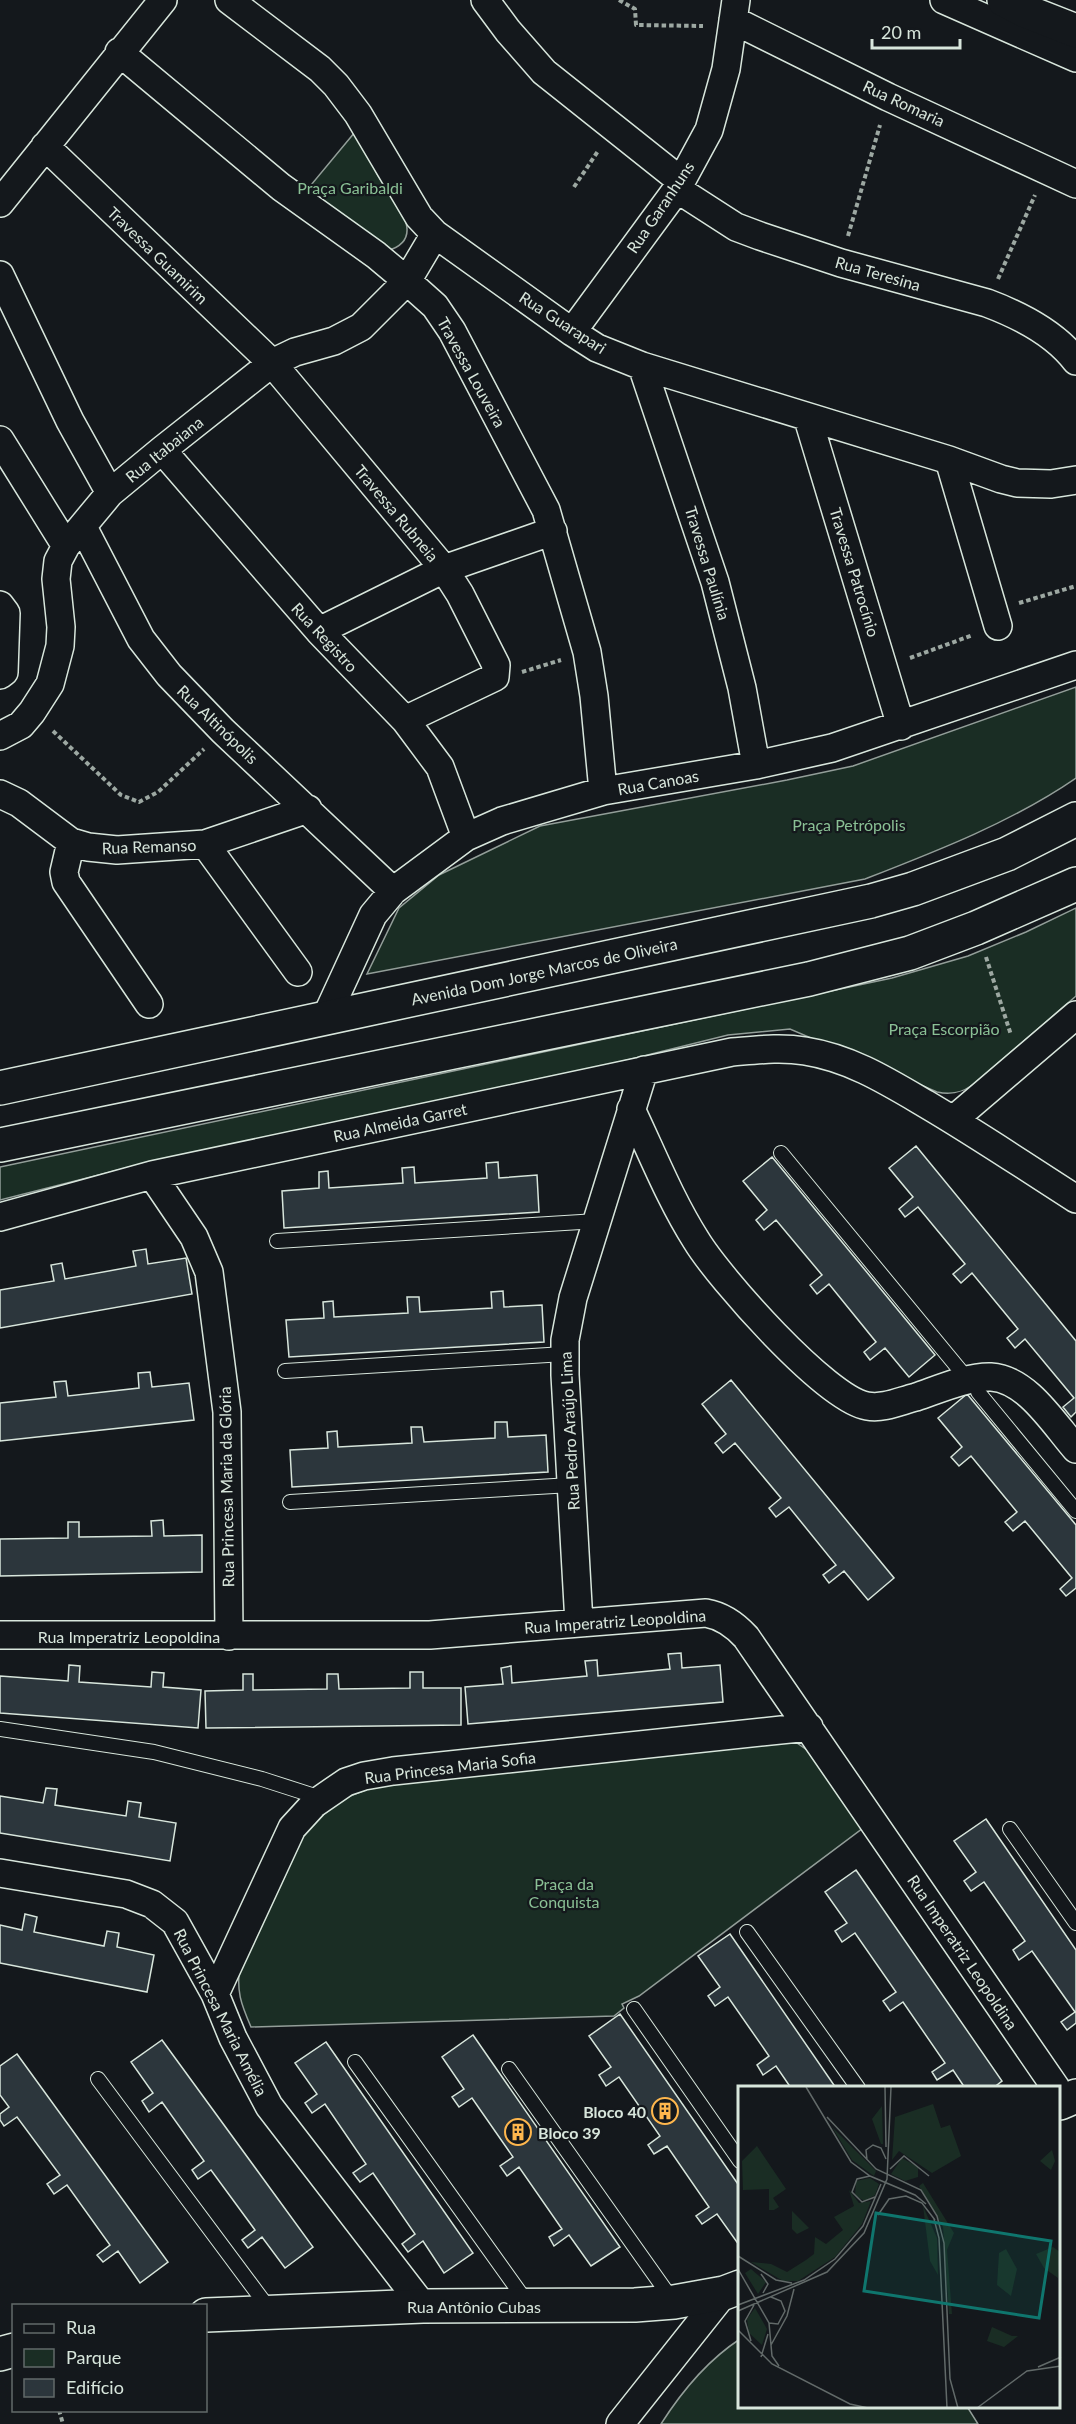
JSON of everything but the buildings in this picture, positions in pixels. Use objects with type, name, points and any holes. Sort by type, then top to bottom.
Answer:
[{"type":"main road","points":[[1004,0],[1076,31]]},
{"type":"main road","name":"Avenida Dom Jorge Marcos de Oliveira","points":[[0,1088],[871,901],[913,889],[1008,854],[1076,819]]},
{"type":"main road","points":[[0,1145],[809,979],[910,953],[976,928],[1076,884]]},
{"type":"main road","name":"Rua Antônio Cubas","points":[[207,2315],[423,2306],[635,2305],[675,2302],[732,2290]]},
{"type":"street","points":[[0,202],[163,0]]},
{"type":"street","name":"Rua Guarapari","points":[[229,0],[320,69],[336,85],[358,114],[419,217],[435,234],[597,348],[642,366],[1017,483],[1051,484],[1076,480]]},
{"type":"street","name":"Rua Teresina","points":[[485,0],[508,31],[544,72],[679,185],[736,226],[841,263],[987,303],[1024,320],[1070,353],[1076,361]]},
{"type":"street","points":[[944,0],[1076,58]]},
{"type":"street","name":"Rua Romaria","points":[[734,15],[888,97],[1076,184]]},
{"type":"street","name":"Rua Garanhuns","points":[[572,332],[679,185],[709,130],[726,69],[734,15]]},
{"type":"street","name":"Travessa Louveira","points":[[119,52],[281,187],[376,255],[435,306],[452,331],[546,510],[553,531],[587,652],[594,696],[603,791]]},
{"type":"street","name":"Travessa Guamirim","points":[[45,146],[272,363]]},
{"type":"street","name":"Rua Itabaiana","points":[[0,736],[21,725],[33,712],[50,684],[58,659],[61,627],[57,568],[74,536],[110,494],[272,363],[295,352],[334,341],[351,333],[407,281],[435,234]]},
{"type":"street","points":[[3,289],[110,494]]},
{"type":"street","name":"Travessa Rubneia","points":[[272,363],[444,569],[460,594],[496,665],[495,677]]},
{"type":"street","name":"Travessa Paulínia","points":[[642,366],[716,582],[742,688],[756,765]]},
{"type":"street","name":"Travessa Patrocínio","points":[[808,419],[901,726]]},
{"type":"street","name":"Rua Altinópolis","points":[[0,440],[74,536],[141,639],[169,675],[223,730],[393,891]]},
{"type":"street","name":"Rua Registro","points":[[162,450],[319,632],[405,720],[440,767],[466,837]]},
{"type":"street","points":[[949,460],[998,626]]},
{"type":"street","points":[[319,632],[444,569],[553,531]]},
{"type":"street","points":[[0,605],[6,613],[4,672],[0,675]]},
{"type":"street","name":"Rua Canoas","points":[[326,1017],[373,915],[393,891],[466,837],[502,821],[603,791],[756,765],[832,748],[1076,665]]},
{"type":"street","points":[[405,720],[495,677]]},
{"type":"street","name":"Rua Remanso","points":[[0,794],[19,803],[71,842],[88,847],[117,850],[205,844],[308,809]]},
{"type":"street","points":[[71,842],[64,872],[66,882],[149,1004]]},
{"type":"street","points":[[205,844],[298,972]]},
{"type":"street","points":[[953,1120],[1076,1015]]},
{"type":"street","name":"Rua Almeida Garret","points":[[0,1217],[152,1175],[732,1052],[775,1048],[804,1050],[835,1057],[874,1073],[953,1120],[1076,1199]]},
{"type":"street","name":"Rua Pedro Araújo Lima","points":[[579,1623],[564,1354],[573,1298],[644,1070]]},
{"type":"street","points":[[631,1109],[695,1240],[738,1294],[815,1375],[849,1400],[867,1406],[885,1406],[973,1386],[991,1377],[1019,1388],[1031,1398],[1076,1449]]},
{"type":"street","name":"Rua Princesa Maria da Glória","points":[[152,1175],[194,1237],[209,1272],[227,1412],[229,1636]]},
{"type":"street","name":"Rua Imperatriz Leopoldina","points":[[0,1635],[430,1635],[706,1613],[718,1615],[738,1628],[746,1637],[1056,2086]]},
{"type":"street","name":"Rua Princesa Maria Sofia","points":[[215,1994],[292,1828],[321,1798],[346,1782],[393,1771],[809,1727]]},
{"type":"street","name":"Rua Princesa Maria Amélia","points":[[0,1873],[126,1894],[152,1904],[175,1922],[215,1994],[233,2038],[270,2106],[423,2306]]},
{"type":"street","points":[[620,2424],[732,2290]]},
{"type":"lane","points":[[781,1153],[1076,1511]]},
{"type":"lane","points":[[277,1241],[597,1221]]},
{"type":"lane","points":[[285,1371],[564,1354]]},
{"type":"lane","points":[[290,1502],[571,1485]]},
{"type":"lane","points":[[0,1729],[154,1752],[262,1779],[321,1798]]},
{"type":"lane","points":[[1011,1829],[1076,1923]]},
{"type":"lane","points":[[747,1932],[857,2086]]},
{"type":"lane","points":[[634,2009],[738,2158]]},
{"type":"lane","points":[[355,2062],[529,2306]]},
{"type":"lane","points":[[509,2068],[675,2302]]},
{"type":"lane","points":[[98,2079],[271,2312]]},
{"type":"path","points":[[619,0],[634,9],[636,25],[734,15]]},
{"type":"path","points":[[841,263],[888,97]]},
{"type":"path","points":[[574,188],[613,128]]},
{"type":"path","points":[[987,303],[1046,170]]},
{"type":"path","points":[[495,677],[512,675],[587,652]]},
{"type":"path","points":[[33,712],[121,795],[139,802],[158,792],[223,730]]},
{"type":"path","points":[[976,928],[1020,1062]]},
{"type":"green space","name":"Praça Garibaldi","points":[[355,132],[377,174],[397,204],[407,226],[406,236],[400,245],[387,251],[306,191]]},
{"type":"green space","name":"Praça Petrópolis","points":[[1076,687],[1076,778],[1052,794],[1000,822],[919,858],[865,879],[367,974],[399,908],[439,875],[540,826],[853,766]]},
{"type":"green space","name":"Praça Escorpião","points":[[1076,908],[1076,996],[974,1084],[956,1092],[937,1092],[790,1029],[728,1035],[595,1068],[142,1164],[0,1200],[0,1167],[892,978],[968,956]]},
{"type":"green space","name":"Praça da Conquista","points":[[794,1741],[807,1750],[863,1828],[639,1996],[622,2004],[624,2008],[614,2016],[251,2027],[240,1997],[240,1965],[301,1832],[345,1798],[368,1789],[395,1784]]},
{"type":"green space","points":[[738,2340],[738,2409],[969,2409],[978,2424],[661,2424],[696,2377]]},
{"type":"place","name":"Bloco 40","points":[[665,2111]]},
{"type":"place","name":"Bloco 39","points":[[518,2132]]}]
